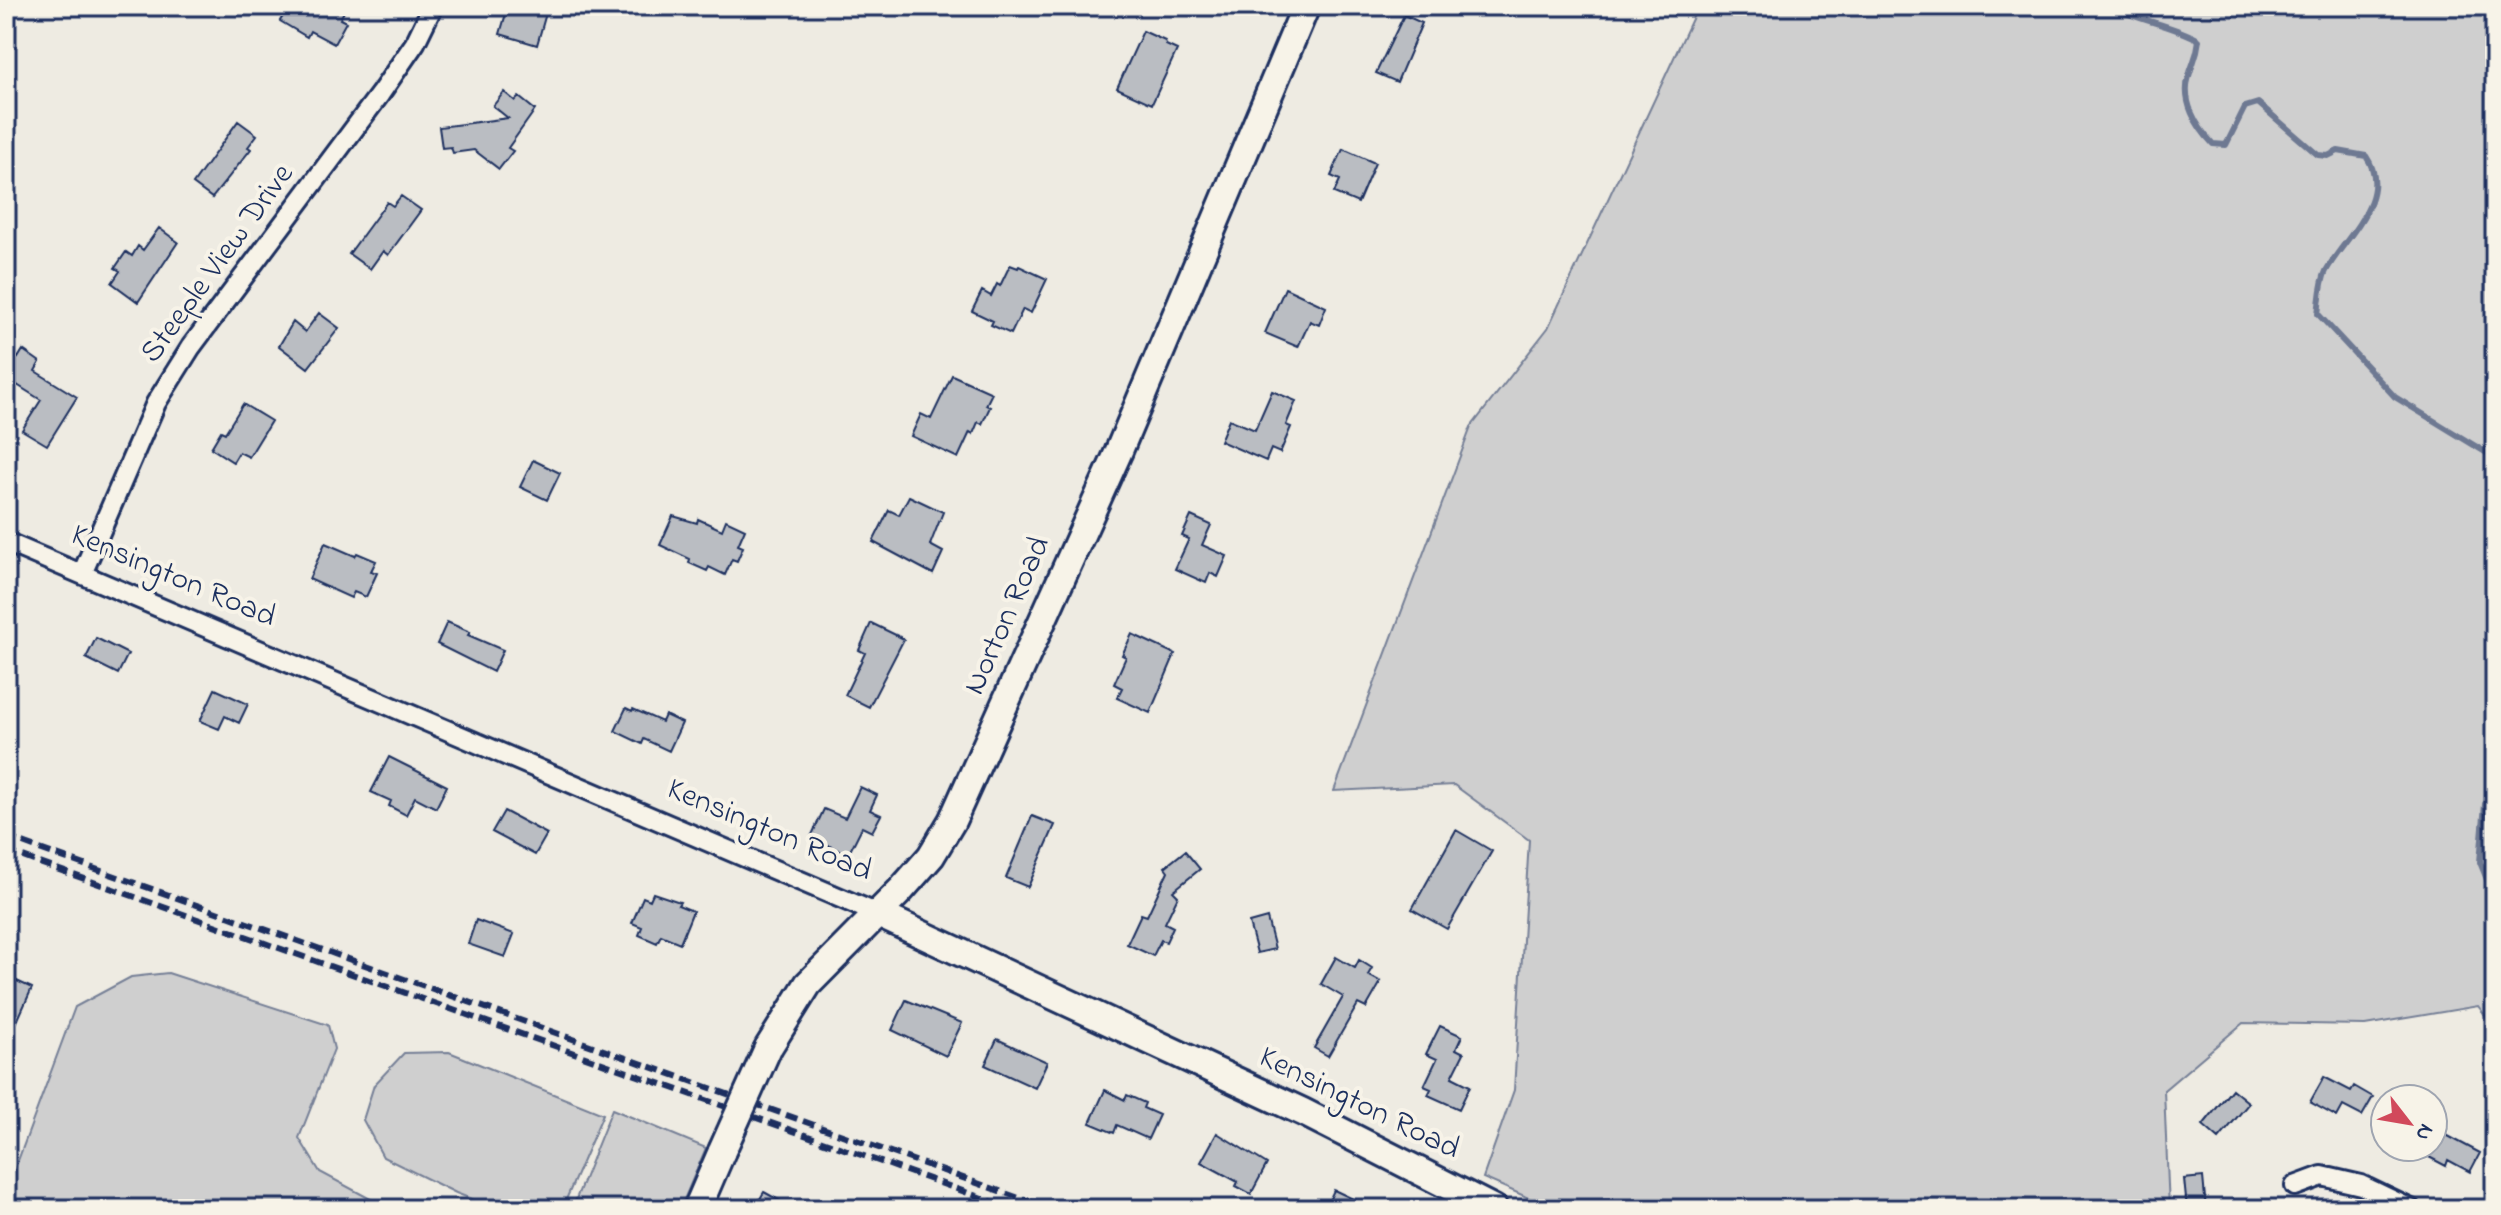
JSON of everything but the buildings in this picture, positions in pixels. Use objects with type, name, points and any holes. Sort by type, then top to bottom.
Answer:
[{"type":"main road","name":"Norton Road","points":[[697,1209],[768,1048],[808,984],[931,856],[952,821],[1118,453],[1306,6]]},
{"type":"main road","name":"Kensington Road","points":[[878,914],[1303,1112],[1494,1209]]},
{"type":"street","name":"Steeple View Drive","points":[[82,574],[156,403],[191,347],[380,94],[415,43],[433,6]]},
{"type":"street","name":"Kensington Road","points":[[6,542],[878,914]]},
{"type":"street","points":[[2295,1186],[2322,1176],[2361,1185],[2411,1209]]},
{"type":"shaded area","points":[[1698,6],[2495,6],[2495,1028],[2478,1006],[2365,1025],[2243,1023],[2164,1090],[2169,1209],[1554,1209],[1483,1178],[1514,1090],[1529,840],[1454,785],[1334,791],[1471,427],[1548,328]]},
{"type":"shaded area","points":[[168,973],[328,1025],[334,1049],[299,1138],[320,1172],[389,1209],[6,1209],[6,1193],[75,1007],[131,977]]},
{"type":"shaded area","points":[[449,1052],[603,1114],[562,1209],[497,1209],[456,1193],[383,1157],[363,1120],[374,1085],[404,1053]]},
{"type":"shaded area","points":[[612,1109],[706,1148],[680,1209],[572,1209]]},
{"type":"waterway","points":[[2124,6],[2126,13],[2199,40],[2187,95],[2196,121],[2213,144],[2226,145],[2245,107],[2258,103],[2318,155],[2328,156],[2338,151],[2366,156],[2373,171],[2371,201],[2326,271],[2318,314],[2395,397],[2495,458]]},
{"type":"waterway","points":[[2495,792],[2485,804],[2480,862],[2495,899]]},
{"type":"railway","points":[[6,837],[1050,1209]]},
{"type":"railway","points":[[6,851],[1013,1209]]}]
